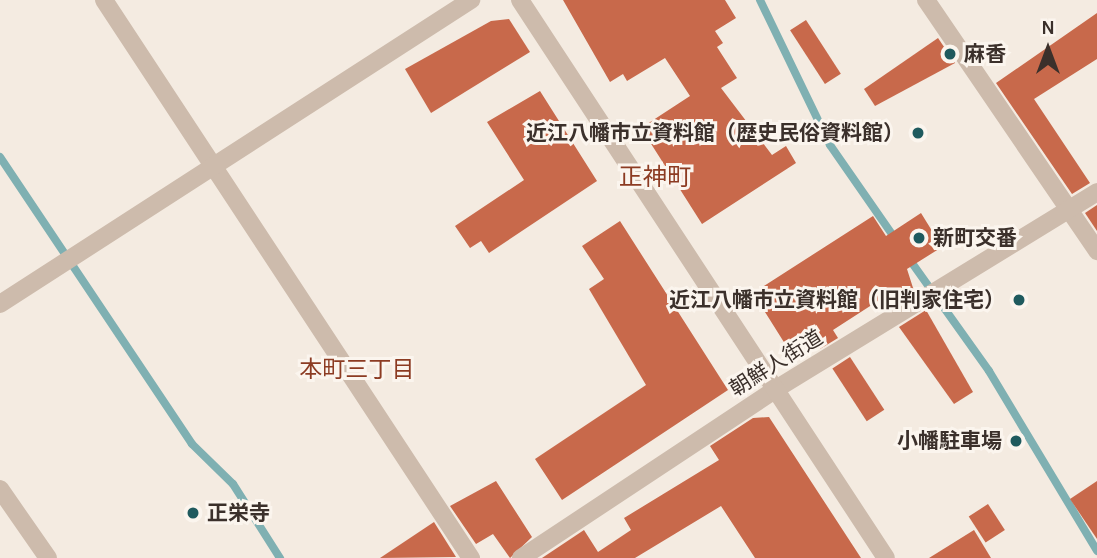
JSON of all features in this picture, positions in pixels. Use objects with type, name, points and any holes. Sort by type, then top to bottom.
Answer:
[{"type":"street","points":[[104,0],[471,558]]},
{"type":"street","points":[[0,304],[471,0]]},
{"type":"street","points":[[520,0],[886,558]]},
{"type":"street","points":[[926,0],[1097,251]]},
{"type":"street","name":"朝鮮人街道","points":[[521,558],[776,388],[1097,192]]},
{"type":"street","points":[[0,489],[48,558]]},
{"type":"building","points":[[563,0],[725,0],[736,18],[715,31],[723,43],[717,47],[737,78],[721,88],[772,155],[786,146],[796,163],[702,224],[641,128],[690,96],[665,58],[627,81],[623,74],[610,82]]},
{"type":"building","points":[[1097,13],[1097,59],[1034,99],[1090,183],[1072,194],[996,83]]},
{"type":"building","points":[[509,19],[530,52],[431,113],[405,69],[491,21]]},
{"type":"building","points":[[806,20],[841,74],[825,84],[790,30]]},
{"type":"building","points":[[938,38],[955,63],[875,106],[864,89]]},
{"type":"building","points":[[540,91],[597,181],[489,253],[481,241],[470,248],[455,226],[524,180],[487,122]]},
{"type":"building","points":[[1097,205],[1097,231],[1085,213]]},
{"type":"building","points":[[921,213],[942,247],[907,269],[914,291],[887,308],[881,299],[833,330],[838,338],[820,349],[815,341],[792,355],[753,293],[873,216],[886,236]]},
{"type":"building","points":[[620,221],[728,390],[562,500],[535,459],[646,385],[589,289],[604,279],[582,246]]},
{"type":"building","points":[[926,310],[973,392],[954,404],[899,327]]},
{"type":"building","points":[[850,357],[884,410],[867,421],[832,368]]},
{"type":"building","points":[[769,417],[861,558],[755,558],[721,506],[635,558],[542,558],[584,530],[598,552],[631,530],[624,518],[719,460],[710,446],[753,418]]},
{"type":"building","points":[[496,481],[532,537],[510,558],[493,534],[476,544],[450,506]]},
{"type":"building","points":[[1097,481],[1097,539],[1070,499]]},
{"type":"building","points":[[988,504],[1005,530],[986,543],[969,517]]},
{"type":"building","points":[[434,522],[456,557],[380,558]]},
{"type":"building","points":[[974,530],[991,558],[929,558]]},
{"type":"waterway","points":[[760,0],[830,145],[896,240]]},
{"type":"waterway","points":[[0,157],[192,444],[233,484],[280,558]]},
{"type":"waterway","points":[[907,256],[989,371],[1097,551]]},
{"type":"place","name":"麻香","points":[[950,54]]},
{"type":"place","name":"近江八幡市立資料館（歴史民俗資料館）","points":[[918,133]]},
{"type":"place","name":"新町交番","points":[[919,238]]},
{"type":"place","name":"近江八幡市立資料館（旧判家住宅）","points":[[1019,300]]},
{"type":"place","name":"小幡駐車場","points":[[1016,441]]},
{"type":"place","name":"正栄寺","points":[[193,513]]},
{"type":"district","name":"正神町","points":[[655,178]]},
{"type":"district","name":"本町三丁目","points":[[357,370]]}]
